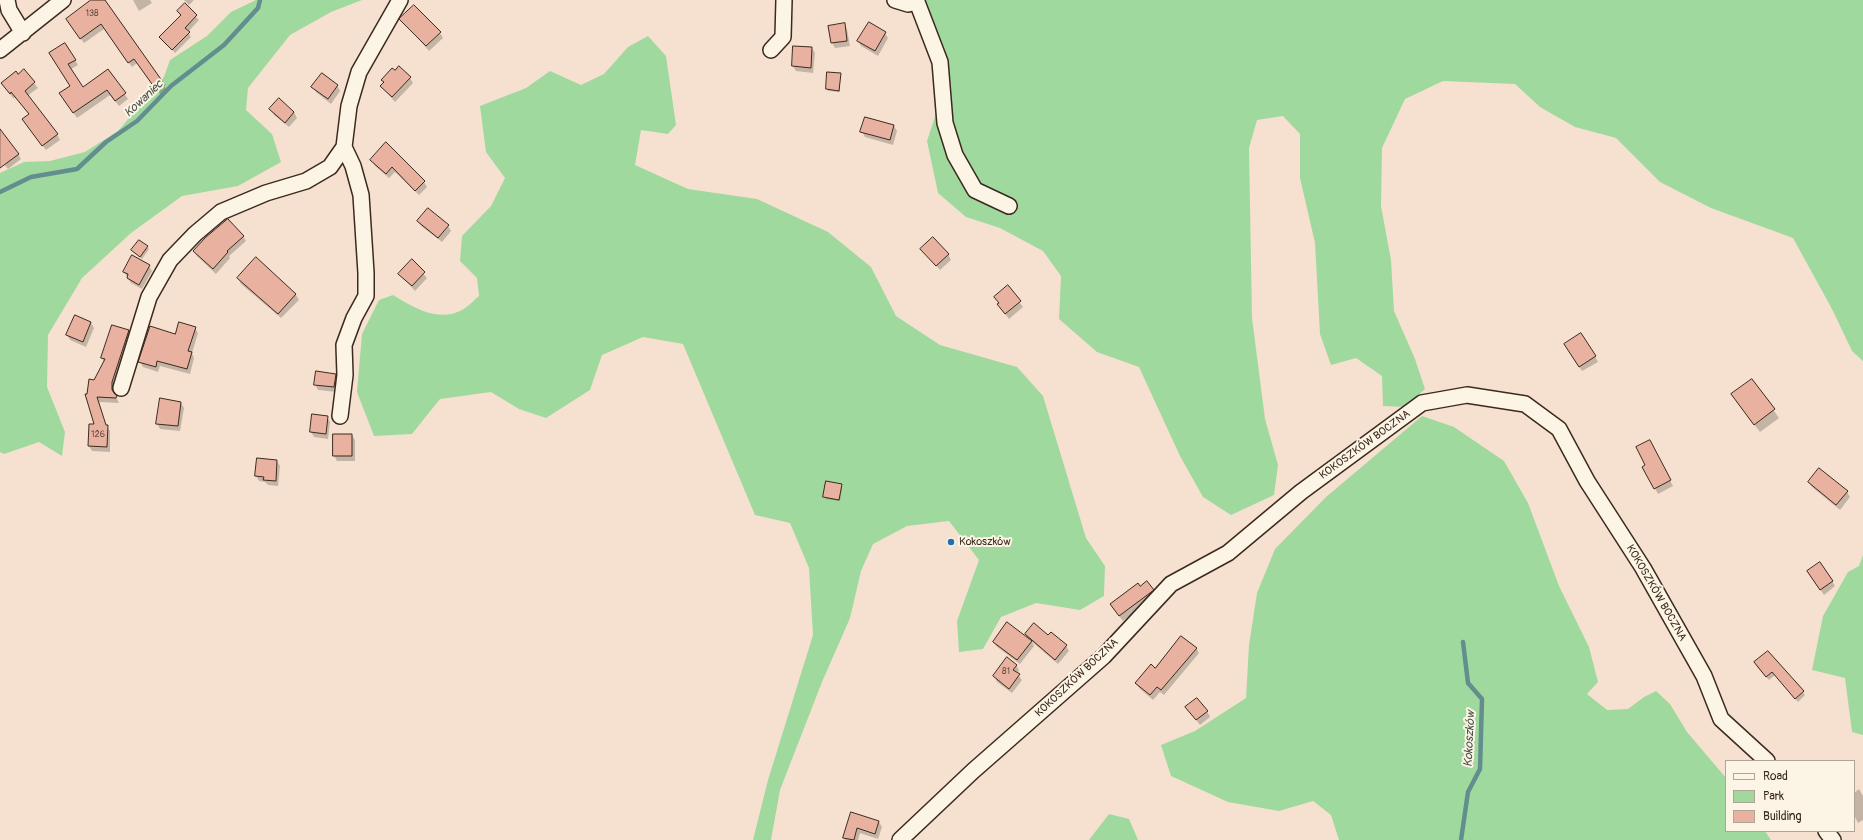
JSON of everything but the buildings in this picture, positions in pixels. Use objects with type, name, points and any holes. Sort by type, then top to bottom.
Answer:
[{"type":"street","points":[[7,0],[9,10],[23,32]]},
{"type":"street","points":[[0,50],[63,0]]},
{"type":"street","points":[[121,388],[148,297],[170,260],[195,234],[221,212],[306,180],[330,167],[344,147],[349,106],[359,72],[400,0]]},
{"type":"street","points":[[771,50],[783,37],[784,0]]},
{"type":"street","points":[[895,0],[908,4],[917,1],[940,62],[945,123],[954,156],[975,190],[1009,206]]},
{"type":"street","points":[[340,416],[345,374],[344,345],[354,318],[366,296],[361,195],[353,166],[344,147]]},
{"type":"street","name":"KOKOSZKÓW BOCZNA","points":[[900,840],[973,771],[1104,656],[1171,584],[1228,553],[1301,492],[1422,403],[1467,395],[1524,404],[1559,429],[1587,481],[1643,568],[1704,676],[1721,719],[1767,760]]},
{"type":"street","points":[[1827,832],[1833,840]]},
{"type":"green space","points":[[256,0],[362,0],[331,12],[290,35],[248,88],[246,110],[272,134],[281,162],[238,186],[182,196],[131,233],[82,278],[48,335],[47,387],[65,432],[62,456],[39,442],[4,454],[0,452],[0,173],[24,162],[50,161],[85,152],[118,131],[164,77],[170,60],[207,36],[231,12]]},
{"type":"green space","points":[[921,0],[1863,0],[1863,361],[1852,351],[1832,309],[1793,238],[1711,208],[1660,182],[1616,138],[1575,127],[1540,107],[1515,84],[1443,81],[1405,99],[1382,148],[1381,206],[1391,260],[1394,311],[1415,359],[1425,389],[1406,407],[1383,406],[1382,376],[1356,358],[1331,365],[1320,334],[1315,243],[1300,178],[1300,134],[1283,116],[1257,120],[1249,148],[1252,318],[1265,419],[1278,465],[1274,495],[1231,515],[1203,497],[1180,456],[1139,367],[1097,352],[1059,319],[1061,276],[1043,251],[1000,228],[966,217],[938,193],[927,141],[941,98]]},
{"type":"green space","points":[[648,36],[666,56],[676,125],[668,134],[641,130],[635,165],[688,189],[757,199],[828,232],[871,267],[896,316],[940,345],[1017,367],[1043,396],[1086,538],[1105,566],[1104,596],[1080,610],[1036,603],[1001,617],[983,649],[959,652],[957,621],[979,560],[949,521],[907,526],[873,544],[861,571],[850,618],[822,682],[780,790],[771,840],[753,840],[768,780],[813,635],[809,568],[790,523],[755,515],[683,344],[643,337],[602,355],[590,390],[546,418],[519,409],[491,392],[440,399],[412,434],[374,436],[357,392],[362,334],[379,300],[393,295],[425,312],[442,315],[463,310],[479,296],[477,278],[460,261],[462,236],[491,206],[505,178],[486,152],[480,106],[526,88],[550,71],[581,85],[604,74],[628,47]]},
{"type":"green space","points":[[1422,416],[1454,427],[1504,461],[1528,503],[1559,586],[1589,647],[1598,682],[1587,694],[1607,710],[1628,709],[1644,697],[1656,691],[1670,704],[1687,732],[1725,777],[1725,832],[1766,832],[1771,840],[1339,840],[1331,815],[1313,801],[1279,811],[1228,802],[1171,776],[1161,745],[1195,731],[1246,698],[1249,645],[1257,593],[1275,549],[1326,497]]},
{"type":"green space","points":[[1863,555],[1863,735],[1852,732],[1845,678],[1812,670],[1823,616],[1848,572],[1859,566]]},
{"type":"green space","points":[[1109,814],[1129,819],[1138,840],[1089,840]]},
{"type":"waterway","name":"Kowaniec","points":[[0,192],[31,177],[77,169],[106,142],[137,121],[171,86],[224,45],[258,8],[260,0]]},
{"type":"waterway","name":"Kokoszków","points":[[1461,840],[1468,792],[1480,769],[1482,699],[1468,683],[1463,642]]},
{"type":"place","name":"Kokoszków","points":[[951,542]]}]
